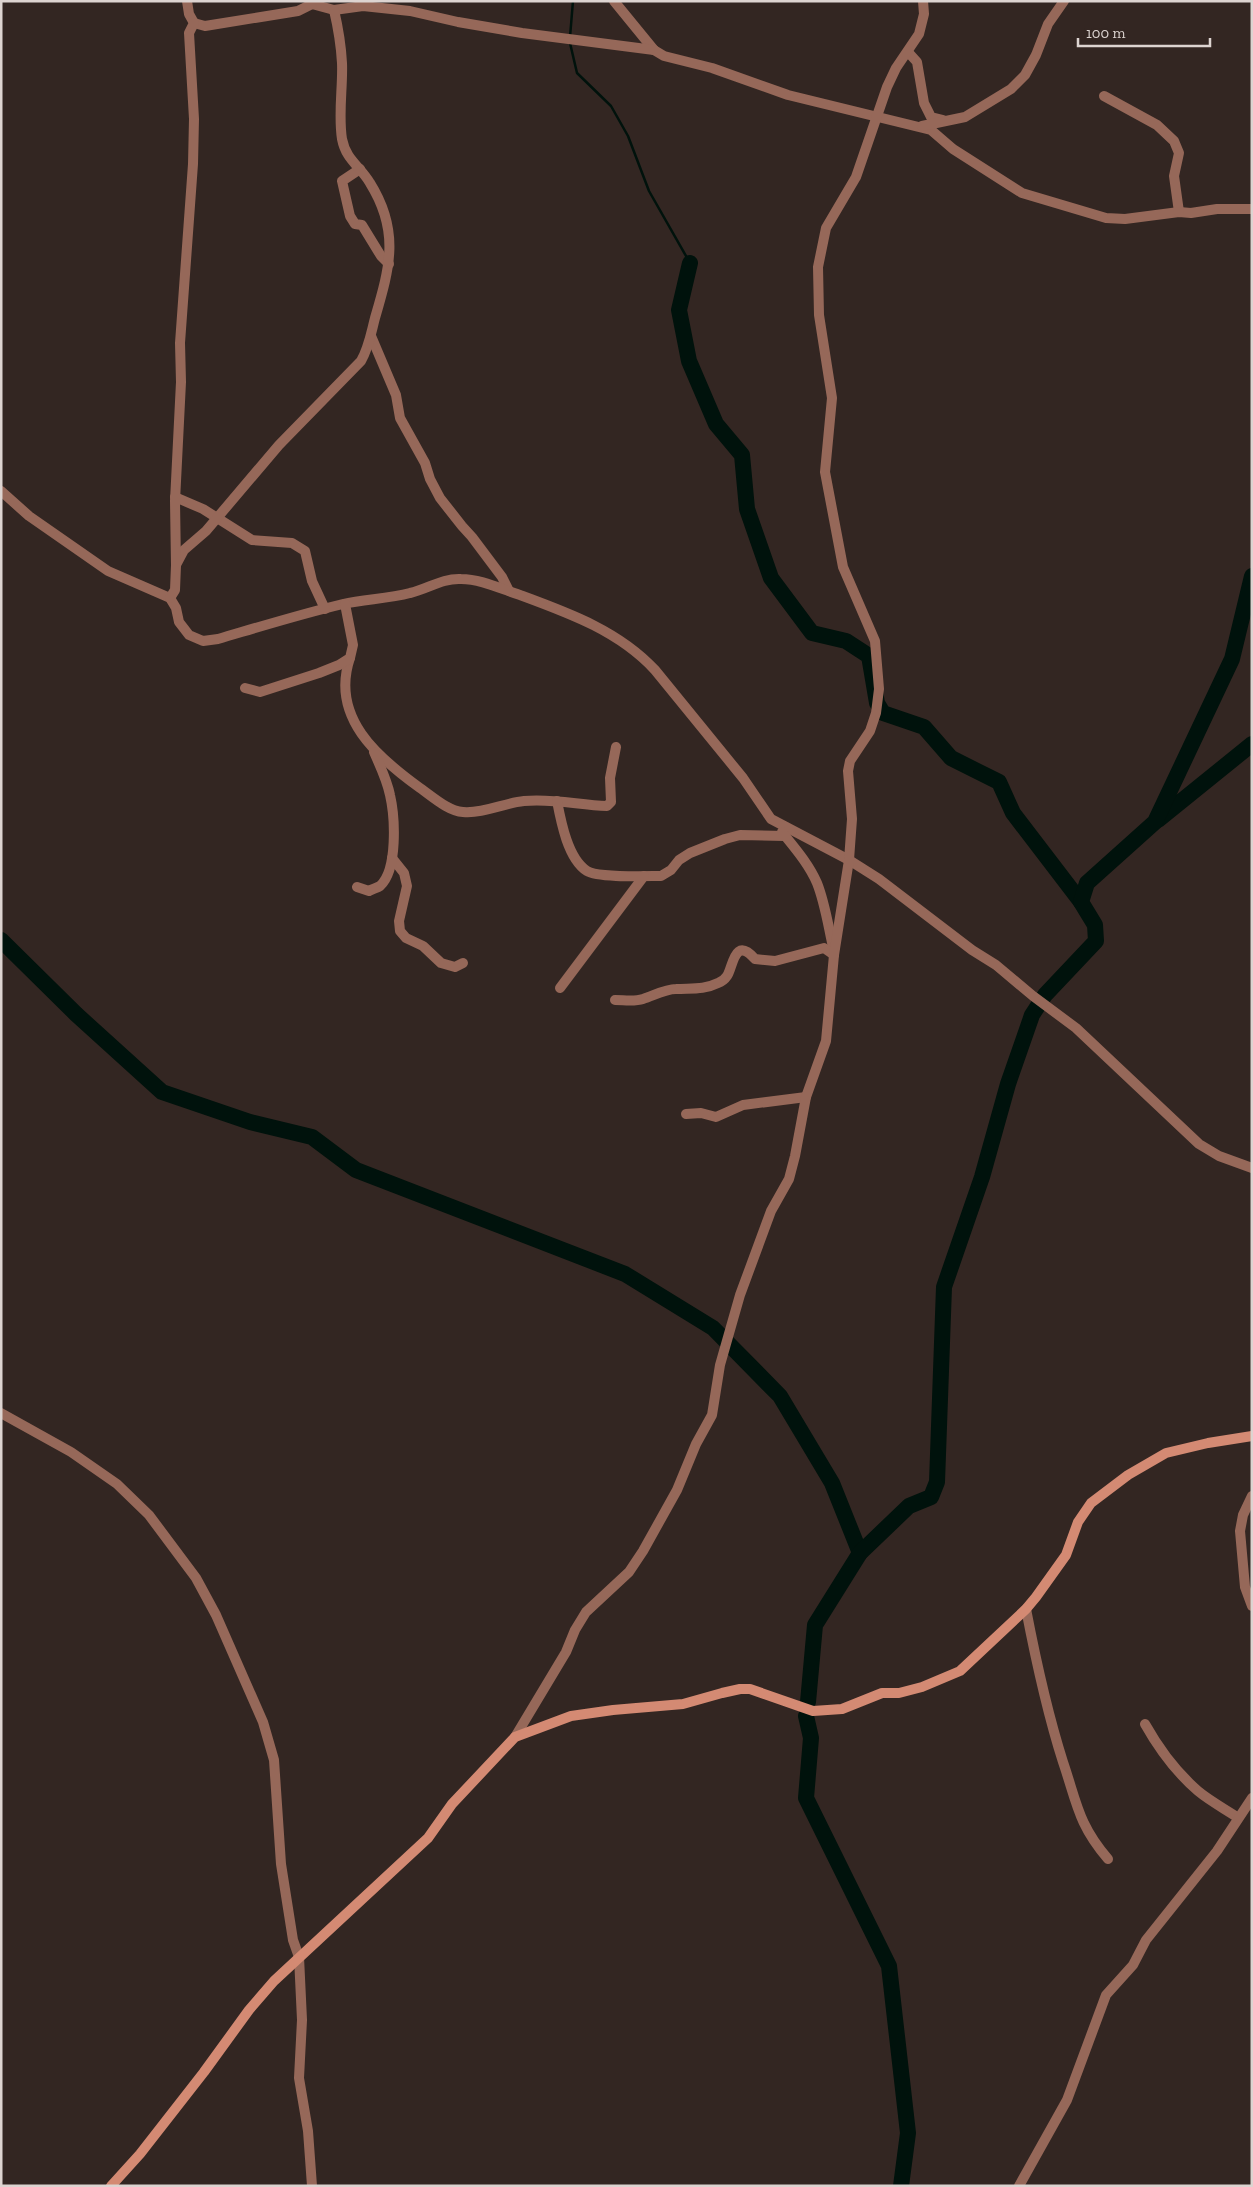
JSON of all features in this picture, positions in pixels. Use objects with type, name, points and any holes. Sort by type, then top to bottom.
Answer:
[{"type":"street","points":[[188,1],[189,14],[194,23],[205,26],[292,12],[308,8],[311,3],[334,10],[363,4],[410,11],[432,17],[522,33],[654,50]]},
{"type":"street","points":[[614,1],[654,50],[664,56],[712,68],[788,95],[921,126],[931,130],[954,150],[980,167],[1022,193],[1035,198],[1106,218],[1125,219],[1179,212],[1191,213],[1217,209],[1252,208]]},
{"type":"street","points":[[111,2186],[161,2127],[261,1996],[299,1957],[428,1838],[452,1804],[515,1737],[566,1652],[575,1630],[586,1612],[629,1572],[643,1551],[677,1490],[696,1444],[712,1415],[720,1365],[734,1314],[771,1211],[788,1179],[796,1156],[806,1097],[826,1041],[834,955],[849,860],[852,807],[848,771],[853,757],[870,731],[876,713],[878,689],[875,641],[870,625],[843,567],[828,495],[825,456],[832,398],[819,315],[818,267],[826,228],[856,177],[887,87],[896,68],[919,34],[924,14],[923,1]]},
{"type":"street","points":[[921,126],[965,117],[1011,89],[1025,75],[1036,55],[1048,24],[1064,1]]},
{"type":"street","points":[[176,565],[184,550],[218,517],[279,445],[361,361],[371,336],[389,264],[391,239],[383,210],[371,183],[346,152],[342,138],[342,62],[334,10]]},
{"type":"street","points":[[170,598],[175,590],[175,498],[181,382],[180,343],[193,164],[194,119],[189,33],[194,23]]},
{"type":"street","points":[[908,52],[916,62],[924,103],[931,117],[947,121]]},
{"type":"street","points":[[1104,96],[1157,125],[1174,141],[1179,153],[1174,176],[1179,212]]},
{"type":"street","points":[[360,170],[342,182],[350,216],[355,224],[362,225],[381,256],[389,264]]},
{"type":"street","points":[[371,336],[396,394],[400,418],[425,463],[430,479],[440,498],[502,577],[509,591]]},
{"type":"street","points":[[1,491],[29,516],[108,571],[170,598],[176,608],[179,622],[189,635],[203,640],[218,639],[345,604],[411,593],[441,581],[454,579],[482,582],[564,611],[594,625],[640,655],[682,701],[803,859],[816,881],[824,903],[834,955]]},
{"type":"street","points":[[175,498],[218,517],[252,540],[292,543],[305,551],[312,581],[325,609]]},
{"type":"street","points":[[345,604],[353,646],[345,671],[348,709],[359,730],[371,746],[393,768],[441,803],[463,812],[525,801],[557,801],[608,806],[611,802],[610,778],[616,748]]},
{"type":"street","points":[[245,688],[260,692],[319,673],[339,665],[350,658]]},
{"type":"street","points":[[357,887],[369,891],[380,886],[388,873],[392,858],[394,822],[390,796],[371,746]]},
{"type":"street","points":[[557,801],[562,826],[570,848],[578,864],[589,872],[661,876],[671,870],[679,860],[690,853],[725,839],[740,835],[785,836]]},
{"type":"street","points":[[771,819],[849,860],[936,920],[972,950],[996,965],[1076,1028],[1198,1144],[1219,1156],[1252,1168]]},
{"type":"street","points":[[392,858],[404,873],[407,886],[399,921],[400,931],[406,938],[423,946],[441,963],[455,967],[463,963]]},
{"type":"street","points":[[560,988],[644,876]]},
{"type":"street","points":[[615,1000],[640,1000],[676,989],[700,989],[718,983],[726,977],[736,954],[743,952],[750,953],[755,959],[775,961],[824,948],[834,955]]},
{"type":"street","points":[[686,1114],[701,1113],[716,1117],[743,1105],[806,1097]]},
{"type":"street","points":[[1,1413],[71,1452],[117,1484],[149,1515],[196,1578],[216,1615],[270,1743],[276,1781],[281,1864],[293,1940],[299,1957],[302,2012],[299,2078],[308,2131],[312,2186]]},
{"type":"street","points":[[515,1737],[572,1716],[683,1704],[740,1689],[750,1689],[813,1711],[842,1709],[882,1693],[922,1687],[960,1671],[1026,1609],[1066,1555],[1078,1522],[1085,1510],[1113,1486],[1145,1464],[1166,1453],[1208,1442],[1252,1436]]},
{"type":"street","points":[[1252,1496],[1243,1515],[1240,1531],[1245,1587],[1252,1606]]},
{"type":"street","points":[[1026,1609],[1038,1673],[1077,1812],[1093,1840],[1108,1859]]},
{"type":"street","points":[[1145,1724],[1156,1743],[1178,1772],[1200,1792],[1237,1817]]},
{"type":"street","points":[[1019,2186],[1067,2100],[1106,1995],[1133,1965],[1146,1940],[1217,1851],[1237,1817],[1252,1798]]},
{"type":"waterway","points":[[570,37],[573,1]]},
{"type":"waterway","points":[[570,43],[577,73],[611,106],[628,136],[649,191],[690,263]]},
{"type":"waterway","points":[[690,263],[679,310],[689,361],[716,424],[742,455],[747,509],[771,578],[812,633],[846,641],[869,656],[877,703],[883,713],[924,727],[951,758],[999,782],[1013,813],[1081,902]]},
{"type":"waterway","points":[[808,1702],[815,1625],[860,1553],[909,1506],[931,1497],[937,1482],[944,1287],[982,1177],[1008,1084],[1032,1015],[1045,995],[1096,941],[1095,925],[1081,902],[1087,883],[1155,822],[1232,659],[1252,576]]},
{"type":"waterway","points":[[1158,820],[1252,744]]},
{"type":"waterway","points":[[1,940],[76,1014],[162,1092],[250,1122],[312,1137],[356,1170],[625,1274],[713,1328],[780,1396],[832,1483],[860,1553]]},
{"type":"waterway","points":[[806,1716],[811,1738],[806,1798],[889,1966],[908,2133],[901,2186]]}]
